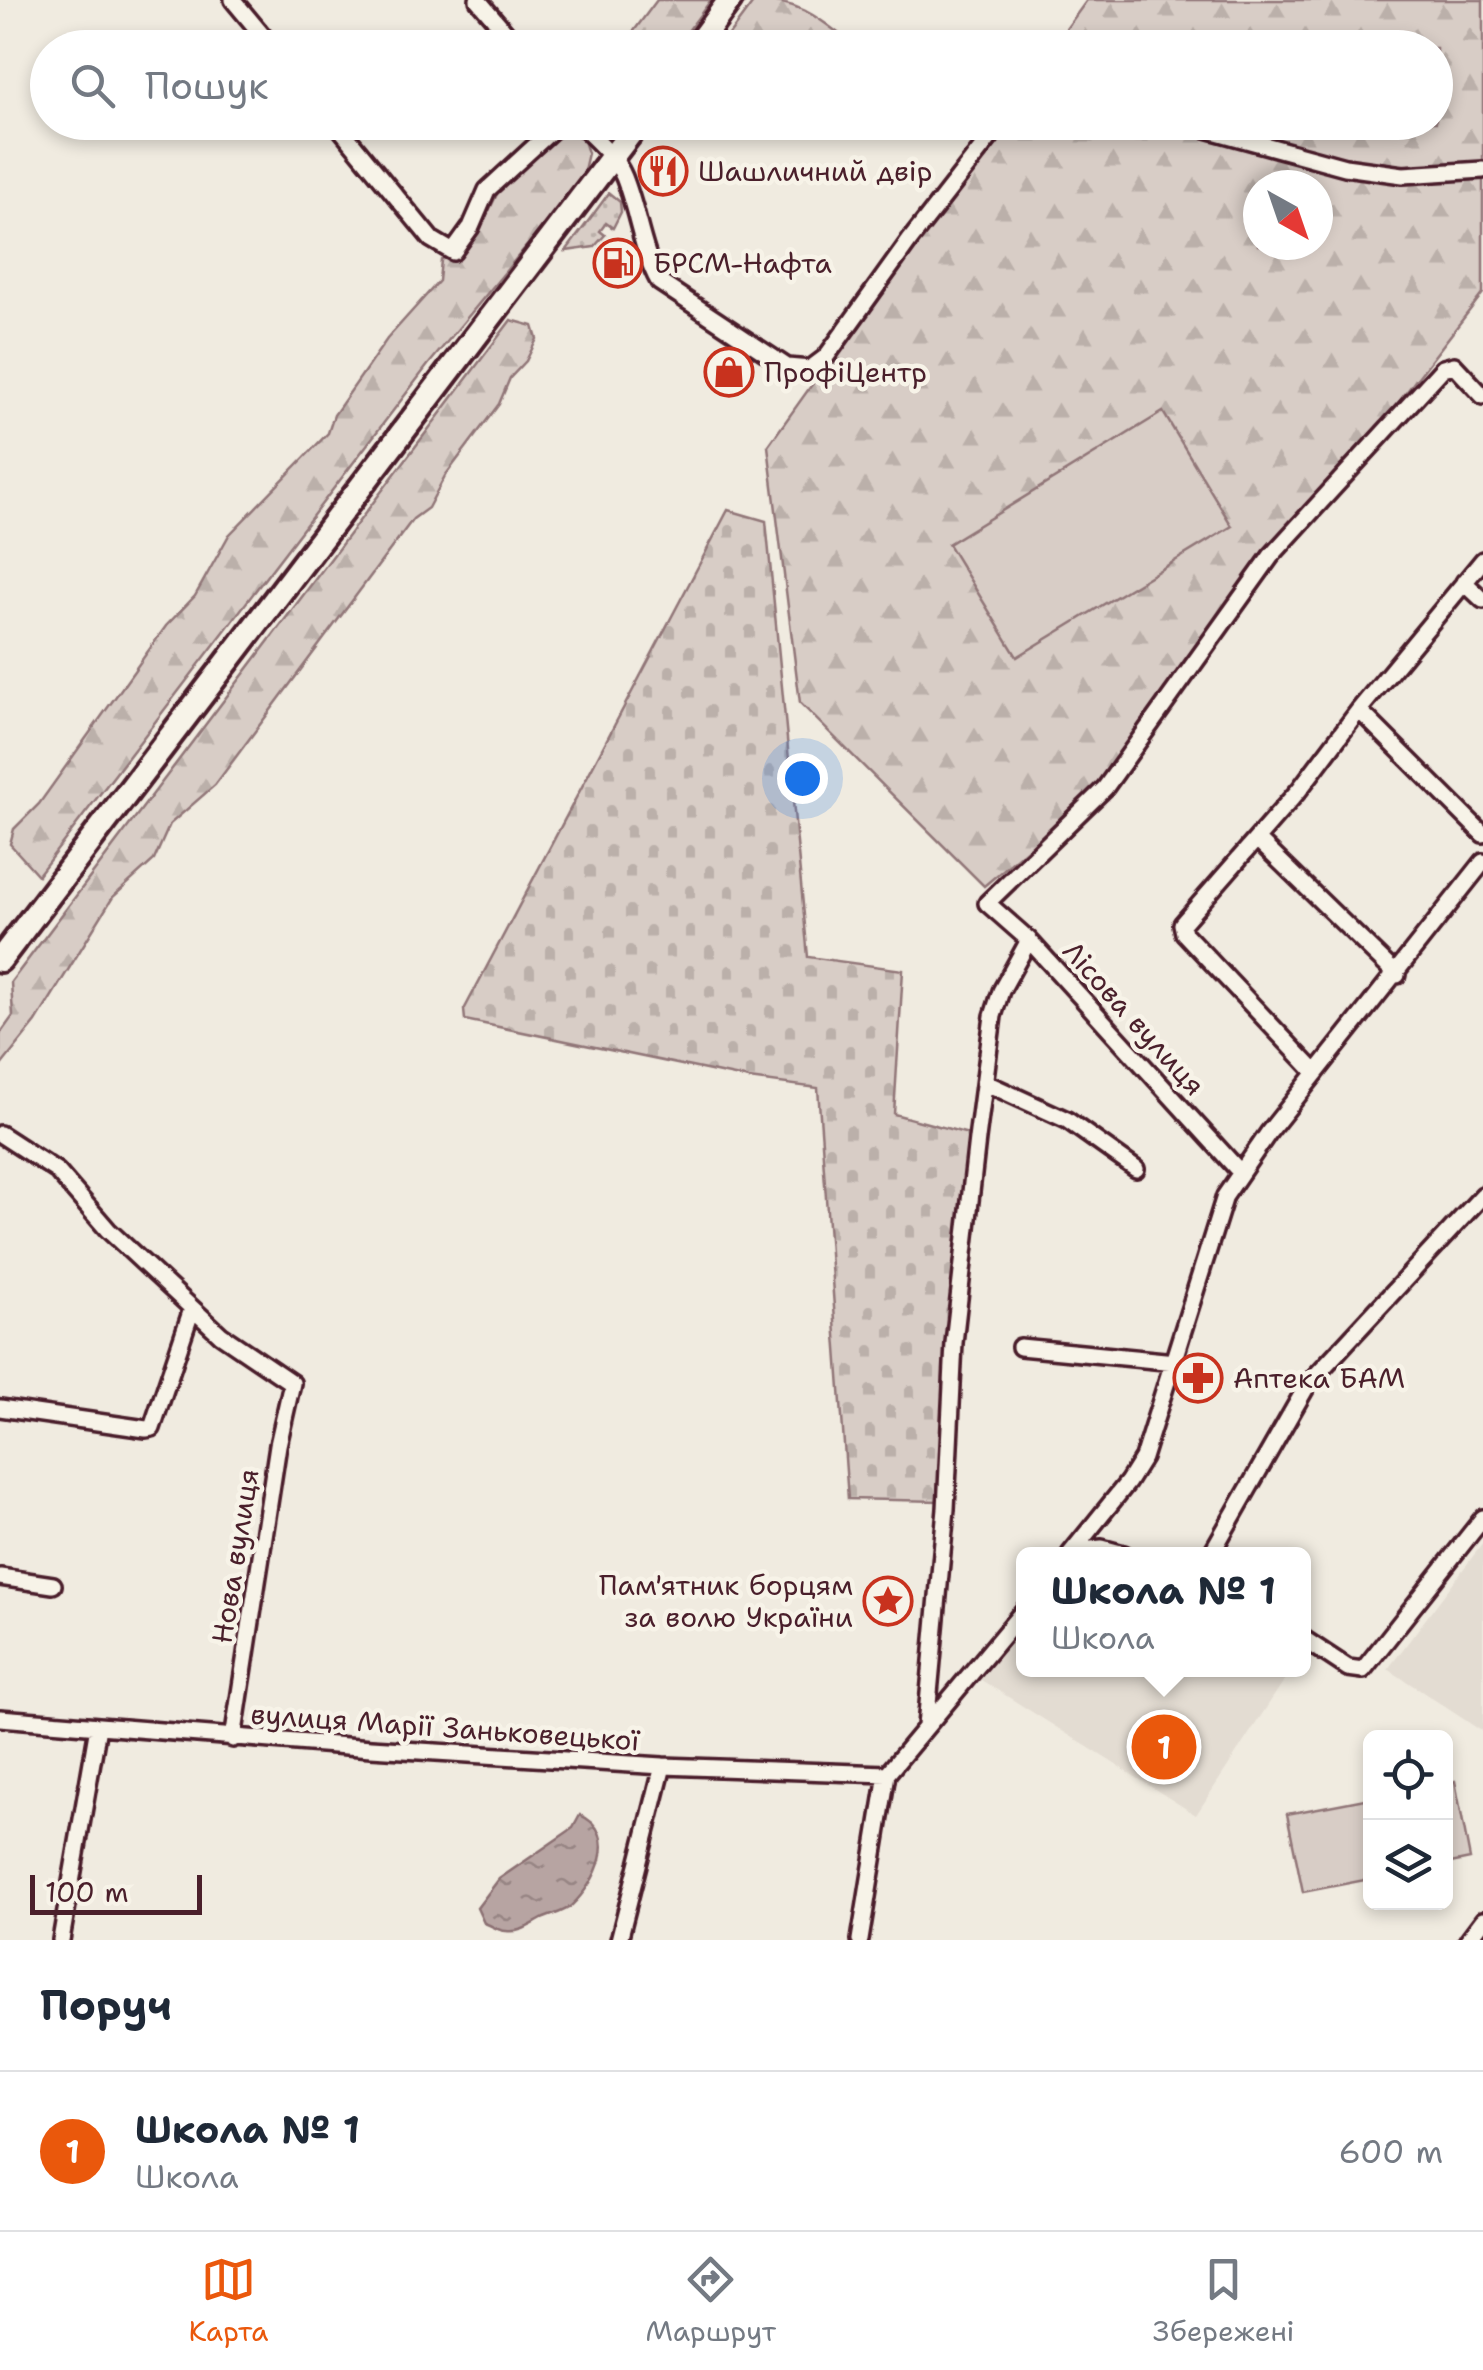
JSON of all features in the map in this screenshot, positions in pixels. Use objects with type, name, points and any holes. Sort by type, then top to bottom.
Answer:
[{"type":"highway","points":[[708,30],[730,0]]},
{"type":"highway","points":[[0,960],[625,140]]},
{"type":"street","points":[[233,0],[258,30]]},
{"type":"street","points":[[478,0],[504,30]]},
{"type":"street","points":[[350,140],[431,239],[453,252],[472,227],[488,190],[542,140]]},
{"type":"street","points":[[595,140],[623,175],[648,262],[659,282],[788,366],[810,369],[826,357],[988,140]]},
{"type":"street","points":[[1246,140],[1345,167],[1403,176],[1483,170]]},
{"type":"street","name":"Лісова вулиця","points":[[1240,1172],[1029,940],[987,903],[1105,788],[1270,556],[1443,368],[1454,365],[1483,396]]},
{"type":"street","points":[[1316,1073],[1182,929],[1187,915],[1300,790],[1359,710],[1483,560]]},
{"type":"street","points":[[1464,582],[1483,600]]},
{"type":"street","points":[[1359,710],[1483,834]]},
{"type":"street","points":[[1258,840],[1396,976]]},
{"type":"street","points":[[1077,1547],[1143,1458],[1225,1196],[1316,1073],[1483,862]]},
{"type":"street","points":[[926,1726],[946,1509],[954,1343],[993,1016],[1001,991],[1029,940]]},
{"type":"street","points":[[986,1083],[1067,1120],[1136,1169]]},
{"type":"street","points":[[0,1134],[57,1171],[108,1230],[192,1309],[152,1428],[0,1408]]},
{"type":"street","points":[[1216,1547],[1308,1384],[1483,1195]]},
{"type":"street","name":"Нова вулиця","points":[[192,1309],[221,1335],[292,1383],[278,1445],[232,1739]]},
{"type":"street","points":[[1020,1347],[1175,1362]]},
{"type":"street","points":[[1311,1644],[1348,1668],[1363,1670],[1483,1518]]},
{"type":"street","points":[[0,1577],[53,1584]]},
{"type":"street","points":[[865,1939],[887,1774],[1016,1619]]},
{"type":"street","name":"вулиця Марії Заньковецької","points":[[0,1718],[232,1739],[663,1766],[887,1774]]},
{"type":"street","points":[[61,1940],[98,1727]]},
{"type":"street","points":[[619,1940],[663,1766]]},
{"type":"street","points":[[1468,1940],[1483,1920]]},
{"type":"shaded area","points":[[1483,1543],[1483,1732],[1388,1669]]},
{"type":"shaded area","points":[[1016,1634],[1016,1677],[1286,1677],[1196,1815],[978,1678]]},
{"type":"green space","points":[[657,0],[711,0],[689,30],[635,30]]},
{"type":"green space","points":[[755,0],[799,8],[833,30],[733,30]]},
{"type":"green space","points":[[1087,0],[1483,0],[1483,293],[1103,785],[984,886],[800,703],[768,446],[987,140],[1453,140],[1453,30],[1065,30]]},
{"type":"green space","points":[[539,140],[584,140],[588,153],[582,179],[428,365],[38,875],[10,844],[14,829],[39,804],[166,626],[195,596],[229,535],[328,433],[334,415],[387,339],[439,281],[441,260],[486,217],[509,169]]},
{"type":"green space","points":[[609,193],[620,202],[621,212],[613,228],[606,223],[600,231],[605,235],[594,247],[566,251]]},
{"type":"green space","points":[[511,320],[533,326],[537,339],[526,361],[510,378],[499,404],[445,476],[428,508],[413,519],[215,785],[170,824],[154,860],[113,897],[36,1022],[0,1067],[0,1034],[13,1016],[11,982]]},
{"type":"green space","points":[[1163,412],[1232,526],[1017,657],[948,544]]},
{"type":"green space","points":[[728,510],[766,521],[808,957],[903,970],[894,1114],[972,1135],[940,1501],[848,1499],[818,1088],[749,1079],[465,1020],[464,1010]]},
{"type":"green space","points":[[1453,1781],[1470,1859],[1453,1863],[1453,1820]]},
{"type":"green space","points":[[1363,1799],[1363,1880],[1303,1892],[1287,1814]]},
{"type":"water","points":[[580,1815],[592,1823],[602,1846],[596,1872],[580,1896],[571,1906],[521,1930],[503,1931],[484,1923],[477,1908],[499,1879],[573,1828]]},
{"type":"place","name":"Шашличний двір","points":[[663,171]]},
{"type":"place","name":"БРСМ-Нафта","points":[[618,263]]},
{"type":"place","name":"ПрофіЦентр","points":[[729,372]]},
{"type":"place","name":"Аптека БАМ","points":[[1198,1378]]},
{"type":"place","name":"Пам'ятник борцям за волю України","points":[[888,1601]]},
{"type":"place","name":"Школа № 1","points":[[1164,1747]]}]
